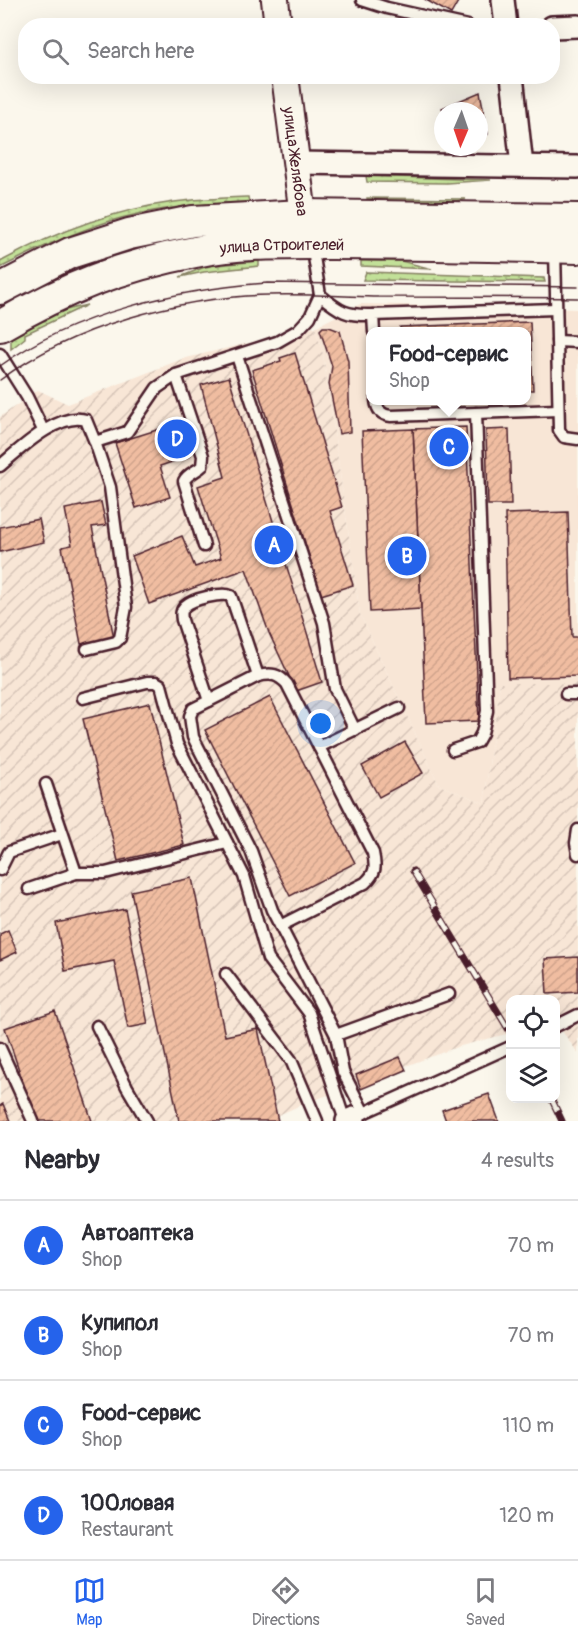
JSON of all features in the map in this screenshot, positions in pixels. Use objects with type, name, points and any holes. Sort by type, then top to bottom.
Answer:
[{"type":"main road","name":"улица Строителей","points":[[0,289],[70,253],[129,234],[193,221],[303,215],[578,219]]},
{"type":"main road","name":"улица Желябова","points":[[303,215],[312,244]]},
{"type":"main road","name":"улица Строителей","points":[[0,326],[40,303],[82,284],[137,265],[198,251],[264,245],[312,244],[567,247]]},
{"type":"street","points":[[275,0],[277,18]]},
{"type":"street","points":[[502,0],[505,18]]},
{"type":"street","points":[[560,27],[578,26]]},
{"type":"street","name":"улица Желябова","points":[[286,84],[303,215]]},
{"type":"street","points":[[513,84],[522,166]]},
{"type":"street","points":[[296,163],[578,167]]},
{"type":"lane","points":[[362,0],[432,18]]},
{"type":"lane","points":[[95,442],[127,432],[157,388],[177,375],[277,342],[298,330],[310,317],[320,295],[312,244]]},
{"type":"lane","points":[[567,247],[556,309],[559,430],[564,437],[578,439]]},
{"type":"lane","points":[[320,295],[341,312],[357,316],[556,309]]},
{"type":"lane","points":[[373,315],[374,327]]},
{"type":"lane","points":[[557,341],[578,342]]},
{"type":"lane","points":[[0,354],[27,398],[43,430]]},
{"type":"lane","points":[[237,356],[324,623],[334,689],[355,730]]},
{"type":"lane","points":[[177,375],[203,456],[202,466],[198,471],[186,476],[184,481],[204,546]]},
{"type":"lane","points":[[377,405],[383,415],[391,416],[558,410]]},
{"type":"lane","points":[[453,750],[477,742],[487,711],[476,413]]},
{"type":"lane","points":[[0,466],[43,430],[81,418],[89,424],[110,487],[126,607],[122,633],[116,642],[87,649]]},
{"type":"lane","points":[[209,701],[182,620],[183,607],[189,603],[215,595],[231,596],[258,676]]},
{"type":"lane","points":[[280,926],[365,883],[374,875],[376,866],[373,853],[287,684],[280,676],[270,674],[258,676],[194,710],[190,716],[193,737],[251,851],[272,910],[280,926],[336,1035],[354,1119]]},
{"type":"lane","points":[[83,698],[147,682],[156,682],[161,685],[177,744],[244,876],[268,959],[309,1013],[354,1119]]},
{"type":"lane","points":[[566,694],[578,694]]},
{"type":"lane","points":[[320,747],[399,708]]},
{"type":"lane","points":[[46,784],[76,873]]},
{"type":"lane","points":[[578,830],[576,843],[578,854]]},
{"type":"lane","points":[[0,870],[9,852],[62,834]]},
{"type":"lane","points":[[29,889],[76,873],[105,873],[227,843]]},
{"type":"lane","points":[[226,974],[291,1060],[317,1121]]},
{"type":"lane","points":[[336,1035],[449,994]]},
{"type":"lane","points":[[560,1024],[578,1015]]},
{"type":"lane","points":[[97,1026],[147,1121]]},
{"type":"lane","points":[[0,1048],[33,1121]]},
{"type":"lane","points":[[354,1119],[506,1049]]},
{"type":"shaded area","points":[[360,304],[578,309],[578,683],[500,683],[484,803],[439,785],[360,614],[323,354],[315,327]]},
{"type":"shaded area","points":[[315,327],[323,354],[360,614],[439,785],[484,803],[500,683],[578,683],[578,1053],[560,1028],[560,995],[506,995],[506,1034],[457,1047],[301,1105],[265,1121],[0,1121],[0,417],[38,390],[68,404],[182,359]]},
{"type":"green space","points":[[366,176],[491,180],[447,183],[367,182]]},
{"type":"green space","points":[[248,197],[249,202],[178,207],[107,222],[53,243],[0,268],[0,262],[20,251],[63,232],[107,217],[174,202]]},
{"type":"green space","points":[[367,198],[466,199],[443,204],[367,202]]},
{"type":"green space","points":[[259,261],[259,266],[180,277],[207,266]]},
{"type":"green space","points":[[361,261],[401,261],[432,269],[361,266]]},
{"type":"green space","points":[[366,272],[544,278],[545,282],[363,280]]},
{"type":"green space","points":[[87,305],[25,334],[25,338],[11,349],[11,337],[19,330],[56,313]]},
{"type":"building","points":[[426,0],[459,0],[451,14]]},
{"type":"building","points":[[480,92],[482,102],[456,102]]},
{"type":"building","points":[[530,322],[530,327],[400,327]]},
{"type":"building","points":[[323,327],[340,331],[348,361],[350,432],[339,434],[329,384],[332,366],[320,330]]},
{"type":"building","points":[[531,345],[533,390],[531,390]]},
{"type":"building","points":[[295,353],[342,507],[330,511],[353,585],[321,595],[252,370],[281,361],[280,358]]},
{"type":"building","points":[[229,377],[322,682],[296,691],[269,633],[246,569],[149,604],[132,556],[182,536],[195,567],[221,558],[198,486],[225,477],[201,385]]},
{"type":"building","points":[[179,423],[190,456],[160,466],[170,497],[136,508],[115,443]]},
{"type":"building","points":[[466,427],[479,721],[426,723],[413,429]]},
{"type":"building","points":[[413,429],[421,609],[370,612],[362,431]]},
{"type":"building","points":[[509,429],[511,505],[488,505],[486,430]]},
{"type":"building","points":[[101,502],[106,525],[92,527],[114,638],[81,644],[62,547],[72,545],[65,509]]},
{"type":"building","points":[[568,512],[572,637],[578,637],[578,676],[508,678],[505,514]]},
{"type":"building","points":[[39,519],[44,542],[0,552],[0,527]]},
{"type":"building","points":[[270,697],[355,863],[290,896],[205,730]]},
{"type":"building","points":[[150,703],[184,845],[118,861],[83,719]]},
{"type":"building","points":[[405,742],[423,773],[379,797],[362,766]]},
{"type":"building","points":[[192,878],[225,1036],[258,1029],[278,1121],[179,1121],[131,891]]},
{"type":"building","points":[[125,909],[148,1024],[128,1028],[114,961],[65,971],[56,923]]},
{"type":"building","points":[[8,930],[17,952],[0,960],[0,934]]},
{"type":"building","points":[[578,957],[578,992],[547,994],[545,959]]},
{"type":"building","points":[[55,1011],[92,1121],[36,1121],[5,1028]]},
{"type":"building","points":[[400,1057],[406,1070],[361,1089],[356,1075]]},
{"type":"building","points":[[489,1094],[499,1121],[446,1121],[442,1110]]},
{"type":"building","points":[[3,1104],[10,1121],[0,1121],[0,1106]]},
{"type":"tram line","points":[[0,366],[29,347],[93,318],[163,298],[234,286],[268,283],[578,287]]},
{"type":"tram line","points":[[0,380],[60,344],[93,330],[128,318],[199,302],[235,297],[283,295],[578,298]]},
{"type":"railway","points":[[413,871],[506,1025]]},
{"type":"railway","points":[[553,1103],[562,1121]]},
{"type":"place","name":"100ловая","points":[[177,439]]},
{"type":"place","name":"Food-сервис","points":[[449,447]]},
{"type":"place","name":"Автоаптека","points":[[274,545]]},
{"type":"place","name":"Купипол","points":[[407,556]]}]
